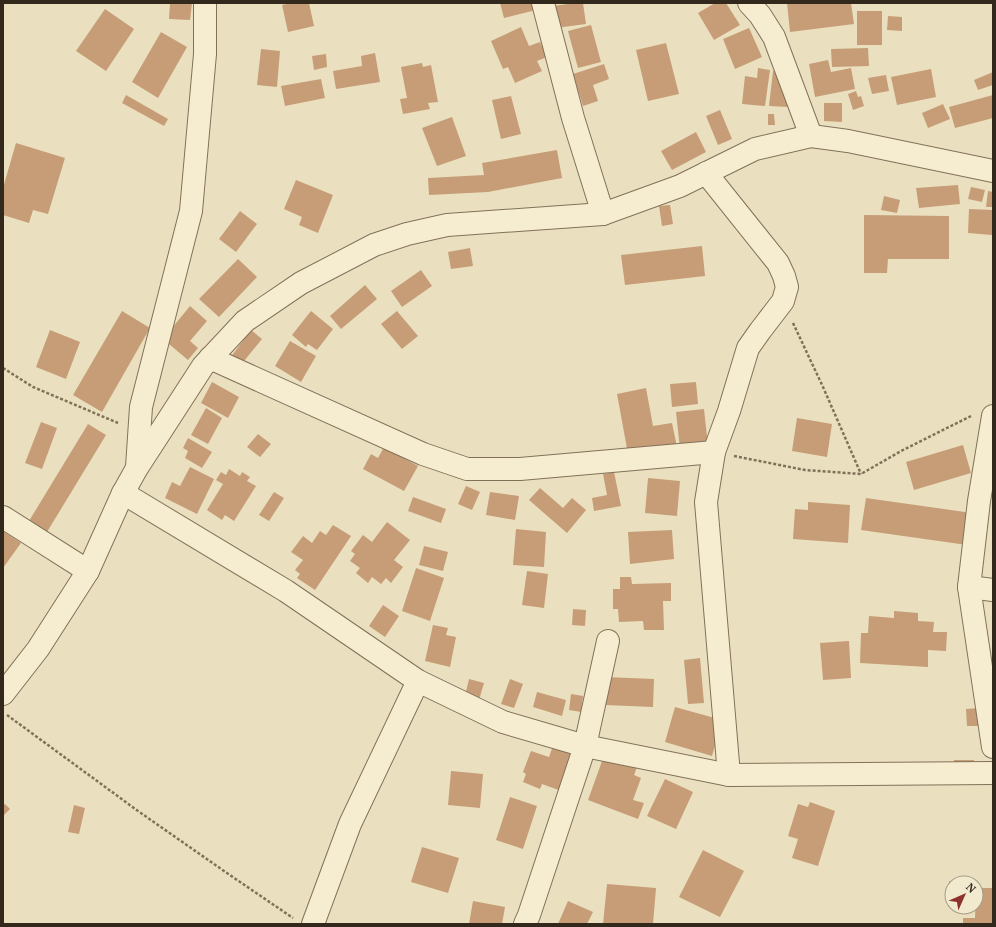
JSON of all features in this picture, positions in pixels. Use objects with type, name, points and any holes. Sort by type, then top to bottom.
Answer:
[{"type":"street","points":[[137,468],[141,407],[191,211],[205,54],[205,3]]},
{"type":"street","points":[[543,3],[573,118],[603,214]]},
{"type":"street","points":[[749,3],[760,15],[774,37],[811,136]]},
{"type":"street","points":[[3,694],[38,649],[88,571],[123,493],[137,468],[203,366],[244,322],[301,283],[374,245],[407,234],[447,225],[603,214],[680,186],[754,149],[811,136],[848,141],[993,171]]},
{"type":"street","points":[[706,173],[778,263],[787,287],[783,301],[748,348],[729,411],[714,452],[706,502],[729,775]]},
{"type":"street","points":[[210,358],[423,454],[467,469],[520,469],[714,452]]},
{"type":"street","points":[[983,416],[979,501],[969,587],[992,735]]},
{"type":"street","points":[[123,493],[286,591],[418,681],[503,722],[585,746],[729,775],[993,774]]},
{"type":"street","points":[[3,517],[88,571]]},
{"type":"street","points":[[969,587],[993,590]]},
{"type":"street","points":[[525,924],[529,916],[585,746],[608,641]]},
{"type":"street","points":[[304,922],[418,681]]},
{"type":"path","points":[[783,301],[861,474]]},
{"type":"path","points":[[3,368],[33,387],[139,432]]},
{"type":"path","points":[[714,452],[805,470],[861,474],[900,451],[983,416]]},
{"type":"path","points":[[3,712],[138,811],[224,871],[304,922]]},
{"type":"building","points":[[170,3],[192,3],[190,20],[169,19]]},
{"type":"building","points":[[291,3],[309,3],[314,26],[288,32],[282,5]]},
{"type":"building","points":[[500,3],[539,3],[540,9],[504,18]]},
{"type":"building","points":[[583,3],[586,24],[556,28],[553,6]]},
{"type":"building","points":[[715,3],[726,3],[740,25],[714,40],[698,13]]},
{"type":"building","points":[[787,3],[851,3],[854,24],[790,32]]},
{"type":"building","points":[[105,9],[134,29],[106,71],[76,51]]},
{"type":"building","points":[[857,11],[882,11],[882,45],[857,45]]},
{"type":"building","points":[[888,16],[902,17],[902,31],[887,30]]},
{"type":"building","points":[[591,25],[601,62],[578,68],[568,31]]},
{"type":"building","points":[[521,27],[529,46],[540,42],[547,57],[537,61],[542,71],[515,83],[508,67],[503,69],[491,41]]},
{"type":"building","points":[[749,28],[762,57],[735,69],[723,39]]},
{"type":"building","points":[[161,32],[187,47],[158,98],[132,82]]},
{"type":"building","points":[[666,43],[679,94],[648,101],[636,50]]},
{"type":"building","points":[[868,48],[869,66],[832,67],[831,49]]},
{"type":"building","points":[[261,49],[280,51],[277,87],[257,85]]},
{"type":"building","points":[[375,53],[380,82],[336,89],[333,71],[362,66],[361,56]]},
{"type":"building","points":[[326,54],[327,67],[314,70],[312,56]]},
{"type":"building","points":[[828,60],[831,72],[851,68],[855,89],[815,97],[809,64]]},
{"type":"building","points":[[422,63],[423,67],[431,65],[438,102],[428,103],[430,109],[403,114],[400,99],[407,98],[401,67]]},
{"type":"building","points":[[604,64],[609,79],[593,85],[598,101],[583,106],[573,74]]},
{"type":"building","points":[[758,68],[770,70],[765,106],[742,104],[745,76],[757,78]]},
{"type":"building","points":[[931,69],[936,97],[897,105],[891,77]]},
{"type":"building","points":[[773,71],[785,73],[789,107],[769,106]]},
{"type":"building","points":[[993,72],[993,85],[978,90],[974,80]]},
{"type":"building","points":[[886,75],[889,91],[872,94],[868,78]]},
{"type":"building","points":[[321,79],[325,98],[285,106],[281,86]]},
{"type":"building","points":[[856,91],[858,97],[861,96],[864,106],[853,110],[848,94]]},
{"type":"building","points":[[126,95],[168,119],[164,126],[122,103]]},
{"type":"building","points":[[993,95],[993,118],[955,128],[949,107]]},
{"type":"building","points":[[511,96],[521,134],[501,139],[492,100]]},
{"type":"building","points":[[824,103],[842,103],[842,122],[824,121]]},
{"type":"building","points":[[943,104],[950,119],[928,128],[922,113]]},
{"type":"building","points":[[720,110],[732,139],[718,145],[706,116]]},
{"type":"building","points":[[768,114],[774,114],[775,125],[768,125]]},
{"type":"building","points":[[452,117],[466,156],[437,166],[422,128]]},
{"type":"building","points":[[696,132],[706,152],[672,170],[661,151]]},
{"type":"building","points":[[16,143],[65,158],[48,214],[33,210],[29,223],[3,215],[3,188]]},
{"type":"building","points":[[557,150],[562,178],[488,192],[429,195],[428,178],[484,175],[482,163]]},
{"type":"building","points":[[296,180],[333,195],[318,233],[299,225],[302,217],[284,209]]},
{"type":"building","points":[[958,185],[960,204],[919,208],[916,188]]},
{"type":"building","points":[[971,187],[985,190],[982,202],[968,199]]},
{"type":"building","points":[[988,191],[993,192],[993,207],[986,207]]},
{"type":"building","points":[[884,196],[900,200],[897,213],[881,210]]},
{"type":"building","points":[[670,205],[673,224],[662,226],[659,206]]},
{"type":"building","points":[[969,209],[993,210],[992,235],[968,233]]},
{"type":"building","points":[[240,211],[257,224],[236,252],[219,239]]},
{"type":"building","points":[[864,215],[949,216],[949,259],[888,259],[887,273],[864,273]]},
{"type":"building","points":[[702,246],[705,276],[625,285],[621,255]]},
{"type":"building","points":[[470,248],[473,266],[451,269],[448,252]]},
{"type":"building","points":[[238,259],[257,277],[219,317],[199,299]]},
{"type":"building","points":[[421,270],[432,286],[402,307],[391,291]]},
{"type":"building","points":[[365,285],[377,299],[341,329],[330,316]]},
{"type":"building","points":[[190,306],[207,321],[190,341],[198,348],[188,360],[163,339]]},
{"type":"building","points":[[122,311],[150,328],[102,412],[73,395]]},
{"type":"building","points":[[311,311],[333,329],[317,350],[308,344],[306,347],[292,335]]},
{"type":"building","points":[[397,311],[418,336],[402,349],[381,324]]},
{"type":"building","points":[[50,330],[80,342],[66,379],[36,367]]},
{"type":"building","points":[[251,330],[262,339],[240,366],[230,358]]},
{"type":"building","points":[[290,341],[316,356],[301,382],[275,366]]},
{"type":"building","points":[[212,382],[239,397],[228,418],[201,403]]},
{"type":"building","points":[[696,382],[698,404],[672,407],[670,384]]},
{"type":"building","points":[[646,388],[653,426],[672,423],[677,447],[628,454],[617,394]]},
{"type":"building","points":[[206,408],[222,418],[208,444],[191,435]]},
{"type":"building","points":[[704,409],[708,446],[680,449],[676,412]]},
{"type":"building","points":[[797,418],[832,424],[827,457],[792,451]]},
{"type":"building","points":[[41,422],[57,428],[42,469],[25,463]]},
{"type":"building","points":[[88,424],[106,435],[47,532],[29,521]]},
{"type":"building","points":[[258,434],[271,444],[260,457],[247,447]]},
{"type":"building","points":[[188,438],[212,452],[202,468],[185,458],[188,451],[183,448]]},
{"type":"building","points":[[963,445],[971,473],[914,490],[906,462]]},
{"type":"building","points":[[384,447],[418,466],[404,491],[363,469],[371,454],[378,458]]},
{"type":"building","points":[[190,467],[214,479],[197,514],[165,498],[172,482],[180,486]]},
{"type":"building","points":[[229,469],[240,476],[242,472],[250,477],[247,481],[256,486],[234,521],[225,515],[222,520],[207,510],[223,484],[216,480],[221,472],[226,475]]},
{"type":"building","points":[[614,472],[621,506],[594,511],[592,498],[607,495],[603,474]]},
{"type":"building","points":[[648,478],[680,481],[677,516],[645,513]]},
{"type":"building","points":[[466,486],[480,492],[472,510],[458,504]]},
{"type":"building","points":[[540,488],[563,508],[572,498],[586,510],[567,533],[529,500]]},
{"type":"building","points":[[274,492],[284,498],[269,521],[259,515]]},
{"type":"building","points":[[490,492],[519,496],[515,520],[486,515]]},
{"type":"building","points":[[413,497],[446,509],[441,523],[408,511]]},
{"type":"building","points":[[866,498],[972,513],[967,545],[861,530]]},
{"type":"building","points":[[808,502],[850,505],[848,543],[793,539],[795,509],[808,510]]},
{"type":"building","points":[[387,522],[410,540],[394,560],[403,567],[391,583],[386,578],[381,584],[372,577],[368,583],[356,573],[360,568],[350,561],[355,554],[351,551],[363,535],[372,542]]},
{"type":"building","points":[[333,525],[351,536],[315,590],[297,578],[300,574],[295,570],[303,560],[291,552],[303,536],[312,543],[320,531],[326,535]]},
{"type":"building","points":[[516,529],[546,532],[544,567],[513,565]]},
{"type":"building","points":[[672,530],[674,559],[630,564],[628,532]]},
{"type":"building","points":[[3,531],[21,543],[3,568]]},
{"type":"building","points":[[424,546],[448,552],[443,571],[419,565]]},
{"type":"building","points":[[416,568],[444,578],[430,621],[402,611]]},
{"type":"building","points":[[527,571],[548,574],[544,608],[522,605]]},
{"type":"building","points":[[620,577],[631,577],[632,584],[671,583],[671,601],[663,601],[664,630],[644,630],[643,621],[619,622],[618,609],[613,609],[613,589],[620,589]]},
{"type":"building","points":[[383,605],[399,616],[385,637],[369,626]]},
{"type":"building","points":[[573,609],[586,610],[585,626],[572,625]]},
{"type":"building","points":[[894,611],[918,613],[918,621],[934,622],[933,632],[947,632],[946,651],[928,650],[928,667],[860,663],[861,633],[868,633],[869,616],[894,618]]},
{"type":"building","points":[[433,625],[448,628],[446,635],[456,637],[450,667],[425,661]]},
{"type":"building","points":[[849,641],[851,678],[823,680],[820,643]]},
{"type":"building","points":[[700,658],[704,703],[688,704],[684,660]]},
{"type":"building","points":[[606,677],[654,679],[653,707],[605,705]]},
{"type":"building","points":[[469,679],[484,683],[479,700],[465,696]]},
{"type":"building","points":[[510,679],[523,684],[514,708],[501,704]]},
{"type":"building","points":[[537,692],[566,700],[562,716],[533,707]]},
{"type":"building","points":[[571,694],[583,696],[581,712],[569,710]]},
{"type":"building","points":[[675,707],[722,720],[712,756],[665,742]]},
{"type":"building","points":[[979,708],[980,726],[967,726],[966,709]]},
{"type":"building","points":[[554,743],[578,753],[564,792],[542,784],[540,789],[523,782],[526,774],[523,772],[531,751],[549,757]]},
{"type":"building","points":[[606,750],[639,762],[634,775],[641,778],[633,800],[644,803],[638,819],[588,800]]},
{"type":"building","points":[[954,760],[974,760],[974,771],[954,770]]},
{"type":"building","points":[[451,771],[483,774],[480,808],[448,805]]},
{"type":"building","points":[[665,779],[693,792],[676,829],[647,816]]},
{"type":"building","points":[[510,797],[537,806],[523,849],[496,840]]},
{"type":"building","points":[[810,802],[835,811],[818,866],[792,858],[798,839],[788,836],[798,804],[808,807]]},
{"type":"building","points":[[5,804],[10,809],[4,815],[3,805]]},
{"type":"building","points":[[74,805],[85,808],[79,834],[68,832]]},
{"type":"building","points":[[422,847],[459,858],[448,893],[411,882]]},
{"type":"building","points":[[703,850],[744,871],[720,917],[679,897]]},
{"type":"building","points":[[607,884],[656,888],[653,924],[603,924]]},
{"type":"building","points":[[984,888],[993,888],[993,924],[963,924],[963,918],[975,918],[975,915],[984,915]]},
{"type":"building","points":[[473,901],[505,907],[502,924],[469,924]]},
{"type":"building","points":[[568,901],[593,912],[587,924],[558,924]]}]
